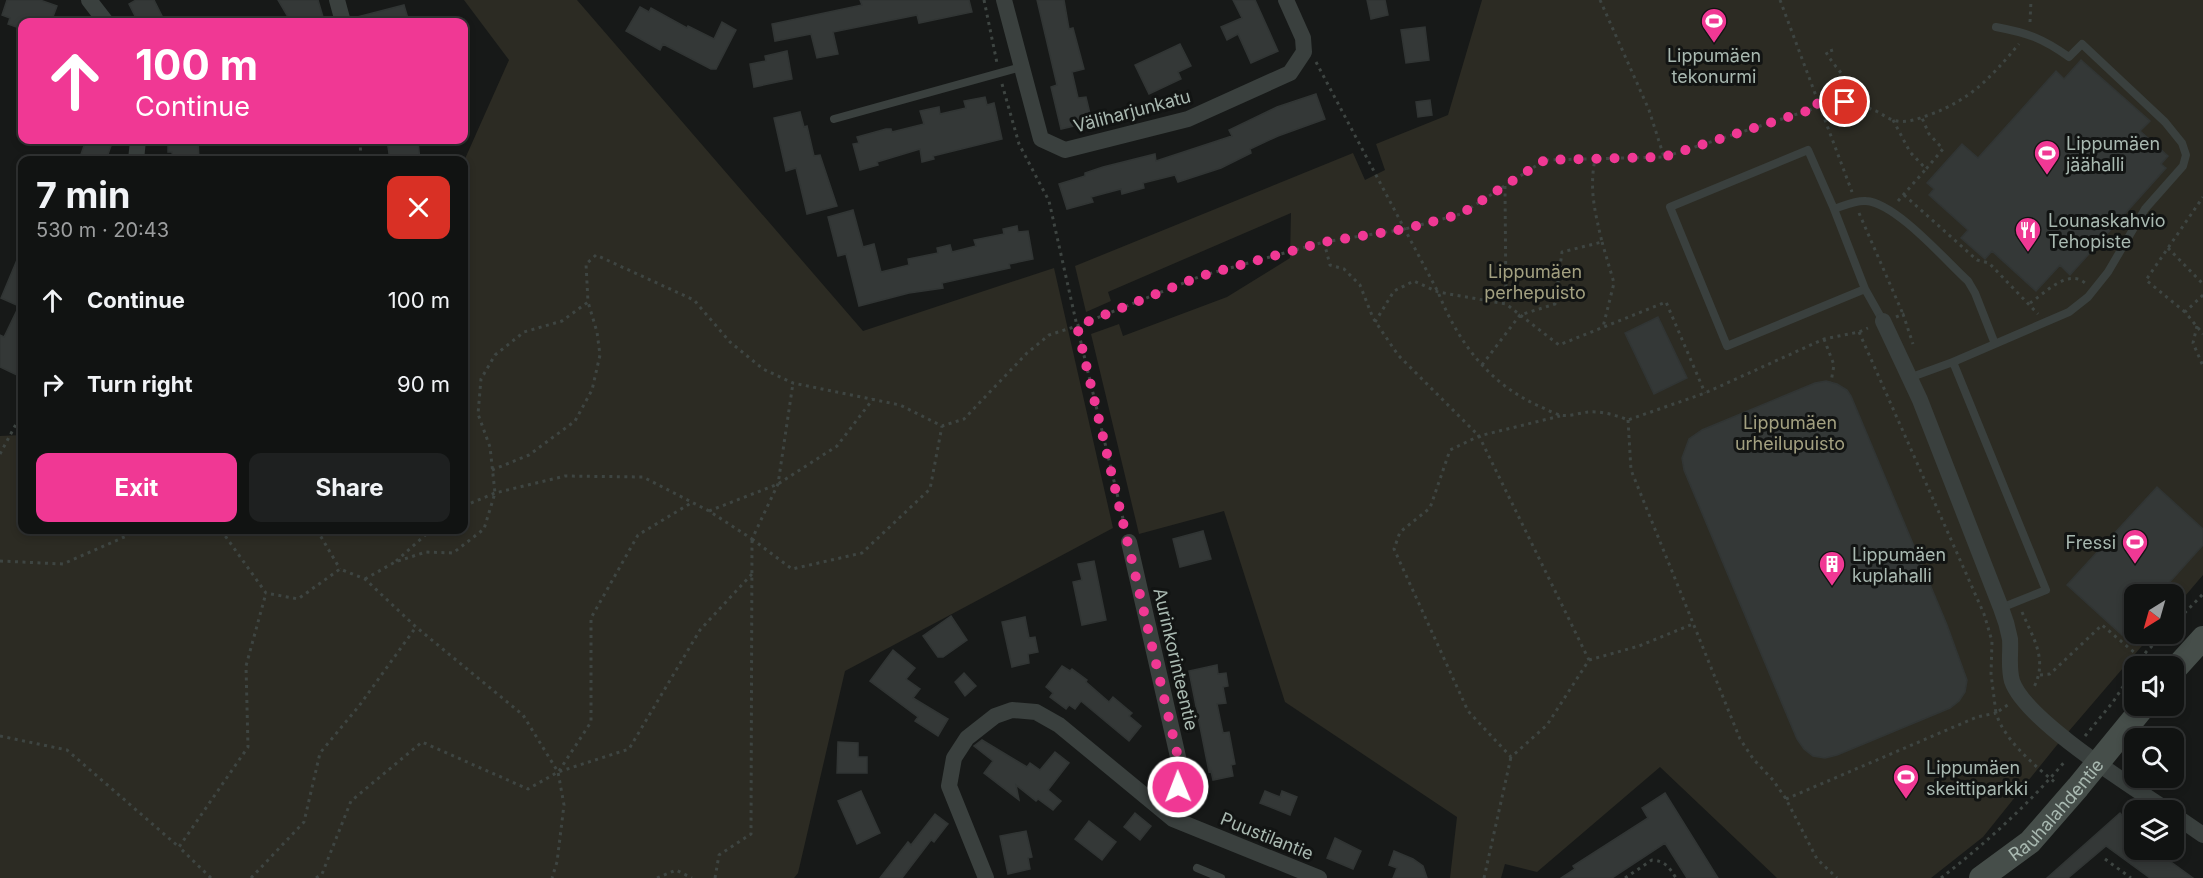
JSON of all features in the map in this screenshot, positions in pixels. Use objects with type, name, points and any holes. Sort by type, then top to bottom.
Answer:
[{"type":"main road","points":[[2184,659],[2203,638]]},
{"type":"main road","name":"Rauhalahdentie","points":[[1981,878],[2030,842],[2136,716]]},
{"type":"street","points":[[90,0],[103,18]]},
{"type":"street","points":[[337,0],[342,18]]},
{"type":"street","points":[[1004,0],[1021,67]]},
{"type":"street","points":[[1286,0],[1303,38],[1304,52]]},
{"type":"street","name":"Väliharjunkatu","points":[[1021,67],[1041,139],[1065,150],[1188,119],[1290,72],[1304,52]]},
{"type":"street","points":[[1883,321],[1957,492],[2001,608],[2010,642],[2009,667],[2020,696],[2043,721],[2076,747],[2153,800]]},
{"type":"street","name":"Aurinkorinteentie","points":[[1129,542],[1181,770],[1173,819]]},
{"type":"street","name":"Puustilantie","points":[[986,878],[949,786],[954,758],[967,738],[995,716],[1012,710],[1036,712],[1059,725],[1173,819],[1319,878]]},
{"type":"street","points":[[2184,822],[2203,835]]},
{"type":"lane","points":[[1909,378],[1953,362],[2069,312],[2093,290],[2108,272],[2145,209],[2183,166],[2186,155],[2182,143],[2165,123],[2082,44],[2069,57],[2048,42],[2026,32],[1996,27]]},
{"type":"lane","points":[[834,119],[1021,67]]},
{"type":"lane","points":[[1864,289],[1727,346],[1670,207],[1808,150],[1834,209],[1864,289],[1883,321]]},
{"type":"lane","points":[[1834,209],[1854,198],[1879,204],[1895,213],[1968,281],[1995,344]]},
{"type":"lane","points":[[1953,362],[2046,590],[2001,608]]},
{"type":"lane","points":[[1197,868],[1221,878]]},
{"type":"path","points":[[984,0],[1019,144],[1049,201],[1129,542]]},
{"type":"path","points":[[1600,0],[1649,110],[1664,157]]},
{"type":"path","points":[[1780,0],[1854,198],[1903,314]]},
{"type":"path","points":[[492,470],[529,455],[575,421],[592,390],[600,355],[597,332],[588,302],[586,264],[596,255],[694,300],[730,342],[763,369],[793,383],[900,405],[942,426],[964,419],[1027,353],[1049,335],[1201,276],[1324,242],[1405,229],[1461,214],[1545,160],[1664,157],[1830,101],[1862,106],[1893,120],[1912,121],[1966,98],[1989,79],[2029,27],[2031,0]]},
{"type":"path","points":[[1833,50],[1826,52],[1834,67],[1856,93],[1862,106]]},
{"type":"path","points":[[1304,52],[1318,63],[1438,292],[1450,321],[1468,350],[1501,384],[1526,400],[1562,416]]},
{"type":"path","points":[[1890,198],[1896,204],[1943,149],[1929,134],[1922,117]]},
{"type":"path","points":[[1893,120],[1910,152],[1926,169]]},
{"type":"path","points":[[1595,159],[1591,178],[1592,199],[1614,283],[1603,327]]},
{"type":"path","points":[[1505,186],[1506,304]]},
{"type":"path","points":[[1854,198],[1860,193]]},
{"type":"path","points":[[1904,195],[1977,261],[1989,263],[2030,303],[2043,322]]},
{"type":"path","points":[[2203,197],[2146,280],[2185,312],[2203,334]]},
{"type":"path","points":[[1324,242],[1330,265],[1344,269],[1360,285],[1376,322],[1398,355],[1479,436],[1588,660]]},
{"type":"path","points":[[1482,365],[1520,315],[1555,304],[1562,252],[1602,242]]},
{"type":"path","points":[[2168,248],[2203,284]]},
{"type":"path","points":[[2030,303],[2073,277],[2080,279],[2093,290]]},
{"type":"path","points":[[1376,322],[1394,291],[1414,281],[1438,292],[1506,304],[1559,345],[1666,302],[1705,393]]},
{"type":"path","points":[[2185,312],[2203,295]]},
{"type":"path","points":[[365,579],[395,562],[426,552],[453,553],[484,529],[495,493],[490,447],[478,414],[481,379],[495,355],[524,332],[562,321],[588,302]]},
{"type":"path","points":[[2197,326],[2193,343],[2203,366]]},
{"type":"path","points":[[1511,757],[1468,711],[1394,549],[1400,532],[1430,508],[1450,450],[1479,436],[1562,416],[1590,412],[1618,416],[1628,420],[1705,393],[1824,339],[1859,332],[1984,614]]},
{"type":"path","points":[[1824,339],[1834,365],[1831,382]]},
{"type":"path","points":[[715,878],[719,855],[751,834],[752,539],[778,484],[793,383]]},
{"type":"path","points":[[709,511],[778,484],[837,446],[873,399]]},
{"type":"path","points":[[0,454],[18,420]]},
{"type":"path","points":[[1628,420],[1631,470],[1740,739],[1786,799],[1817,858],[1838,878]]},
{"type":"path","points":[[468,504],[495,493],[565,476],[644,477],[709,511],[792,569],[862,553],[930,489],[942,426]]},
{"type":"path","points":[[558,772],[591,722],[591,618],[638,534],[692,502]]},
{"type":"path","points":[[0,561],[63,564],[131,534]]},
{"type":"path","points":[[224,534],[266,594],[298,599],[340,569]]},
{"type":"path","points":[[319,534],[340,569],[365,579],[416,627],[523,715],[558,772],[564,805],[557,862],[552,878]]},
{"type":"path","points":[[395,562],[426,534]]},
{"type":"path","points":[[316,878],[322,874],[351,801],[422,742],[528,789],[558,772],[629,749],[700,630],[752,574]]},
{"type":"path","points":[[179,847],[248,747],[246,666],[266,594]]},
{"type":"path","points":[[2184,614],[2203,594]]},
{"type":"path","points":[[1484,878],[1511,757],[1547,725],[1588,660],[1640,646],[1694,624]]},
{"type":"path","points":[[2040,675],[2050,674],[2102,625],[2138,656]]},
{"type":"path","points":[[251,878],[304,822],[320,753],[359,706],[416,627]]},
{"type":"path","points":[[2145,656],[2155,644]]},
{"type":"path","points":[[1941,878],[1977,850],[2050,778],[2113,702],[2124,685]]},
{"type":"path","points":[[1786,799],[1977,717],[1996,712],[2002,728],[2050,778]]},
{"type":"path","points":[[0,736],[67,750],[179,847],[211,878]]},
{"type":"path","points":[[2105,859],[2131,878]]},
{"type":"path","points":[[1625,878],[1652,860],[1662,862],[1676,878]]},
{"type":"path","points":[[657,878],[676,870],[692,878]]},
{"type":"path","points":[[1829,878],[1831,872]]},
{"type":"green space","points":[[464,0],[577,0],[863,331],[1054,268],[1113,528],[845,671],[798,873],[794,878],[0,878],[0,436],[18,435],[18,534],[468,534],[466,156],[509,60]]},
{"type":"green space","name":"Lippumäen urheilupuisto","points":[[1482,0],[2203,0],[2203,575],[2184,597],[2184,584],[2124,584],[2124,644],[2144,644],[2133,656],[2124,656],[2124,667],[1983,837],[1931,878],[1777,878],[1660,767],[1537,872],[1505,864],[1501,878],[1450,878],[1457,817],[1285,702],[1224,511],[1139,534],[1091,334],[1119,324],[1123,336],[1227,297],[1290,258],[1291,213],[1108,292],[1111,301],[1086,312],[1075,266],[1353,153],[1365,180],[1385,170],[1376,144],[1448,115]]},
{"type":"building","points":[[7,0],[40,0],[57,6],[52,18],[18,18],[18,28],[8,24],[10,18],[2,15]]},
{"type":"building","points":[[136,0],[154,0],[163,18],[136,18],[129,4]]},
{"type":"building","points":[[278,0],[318,0],[323,17],[289,18]]},
{"type":"building","points":[[860,0],[969,0],[972,12],[919,23],[917,15],[833,32],[838,54],[817,58],[811,34],[775,41],[772,24],[862,5]]},
{"type":"building","points":[[1037,0],[1064,0],[1069,29],[1073,28],[1084,69],[1072,72],[1078,98],[1086,97],[1092,122],[1061,129],[1051,87],[1057,85]]},
{"type":"building","points":[[1233,0],[1255,0],[1278,51],[1251,63],[1238,34],[1227,40],[1221,27],[1242,18]]},
{"type":"building","points":[[1367,0],[1385,0],[1388,15],[1371,19]]},
{"type":"building","points":[[404,5],[408,18],[353,18]]},
{"type":"building","points":[[640,7],[649,12],[651,8],[687,28],[688,26],[714,39],[722,22],[736,30],[716,69],[711,69],[663,44],[660,50],[626,31]]},
{"type":"building","points":[[1425,27],[1429,60],[1406,63],[1401,30]]},
{"type":"building","points":[[1180,44],[1191,66],[1178,72],[1181,79],[1149,94],[1135,65]]},
{"type":"building","points":[[787,51],[792,79],[754,87],[750,64],[766,61],[765,56]]},
{"type":"building","name":"Lippumäen jäähalli","points":[[2081,60],[2150,121],[2140,131],[2168,156],[2161,164],[2166,168],[2070,275],[2060,265],[2036,291],[1992,251],[1985,259],[1961,238],[1968,230],[1929,195],[1934,189],[1927,183],[1962,144],[1978,158],[2056,71],[2064,79]]},
{"type":"building","points":[[1316,94],[1325,119],[1250,149],[1251,153],[1221,168],[1178,182],[1175,175],[1143,183],[1144,188],[1122,194],[1121,189],[1091,197],[1093,202],[1067,209],[1059,184],[1085,176],[1085,173],[1103,167],[1155,154],[1156,161],[1232,136],[1229,130],[1277,107]]},
{"type":"building","points":[[985,97],[987,105],[994,103],[1002,139],[933,156],[934,159],[922,162],[920,149],[877,162],[878,165],[860,170],[853,144],[859,143],[857,137],[886,129],[891,129],[892,132],[924,124],[920,111],[939,107],[940,114],[966,108],[964,101]]},
{"type":"building","points":[[1430,100],[1432,115],[1418,117],[1416,102]]},
{"type":"building","points":[[800,112],[804,127],[807,126],[814,156],[820,155],[837,206],[807,214],[796,168],[786,171],[774,118]]},
{"type":"building","points":[[85,144],[112,144],[107,156],[80,156]]},
{"type":"building","points":[[168,144],[198,144],[199,156],[172,156],[172,152],[168,152]]},
{"type":"building","points":[[388,144],[418,144],[420,156],[389,156]]},
{"type":"building","points":[[853,210],[863,247],[874,244],[881,272],[909,265],[908,259],[938,253],[937,248],[950,245],[952,252],[976,246],[974,240],[1004,234],[1003,229],[1017,226],[1018,232],[1028,231],[1033,259],[1009,264],[1010,268],[942,283],[943,288],[909,293],[859,306],[846,254],[838,256],[828,217]]},
{"type":"building","points":[[18,258],[18,306],[1,298]]},
{"type":"building","points":[[18,308],[18,376],[0,367],[0,335],[4,337]]},
{"type":"building","points":[[1658,317],[1687,378],[1654,394],[1625,333]]},
{"type":"building","name":"Lippumäen kuplahalli","points":[[1826,381],[1847,390],[1851,396],[1947,625],[1967,680],[1965,692],[1950,708],[1825,758],[1813,756],[1797,739],[1684,470],[1682,458],[1689,439],[1702,430],[1815,383]]},
{"type":"building","name":"Fressi","points":[[2157,487],[2203,529],[2203,545],[2168,584],[2124,584],[2124,633],[2122,635],[2067,585]]},
{"type":"building","points":[[1203,531],[1211,559],[1180,567],[1173,539]]},
{"type":"building","points":[[1094,561],[1106,620],[1082,625],[1073,582],[1082,580],[1078,564]]},
{"type":"building","points":[[951,616],[967,640],[943,657],[938,657],[923,636]]},
{"type":"building","points":[[1025,617],[1029,638],[1035,637],[1038,652],[1028,654],[1029,663],[1012,667],[1002,622]]},
{"type":"building","points":[[893,650],[915,668],[906,679],[920,689],[913,698],[948,719],[938,736],[915,721],[918,717],[870,681]]},
{"type":"building","points":[[1217,665],[1218,674],[1226,673],[1228,686],[1223,687],[1226,703],[1217,704],[1223,733],[1229,732],[1235,764],[1231,765],[1233,776],[1213,780],[1211,771],[1209,772],[1189,671]]},
{"type":"building","points":[[1062,666],[1070,671],[1072,669],[1087,680],[1086,682],[1109,702],[1113,697],[1132,713],[1129,716],[1141,726],[1129,741],[1081,701],[1075,709],[1069,705],[1066,709],[1050,697],[1053,693],[1046,687]]},
{"type":"building","points":[[964,673],[976,686],[965,696],[955,682]]},
{"type":"building","points":[[982,740],[1027,767],[1030,763],[1040,770],[1055,752],[1069,763],[1048,790],[1061,801],[1053,810],[1038,799],[1036,801],[1016,785],[1019,800],[984,773],[993,761],[974,746]]},
{"type":"building","points":[[838,742],[858,743],[858,757],[867,757],[867,773],[837,773]]},
{"type":"building","points":[[861,791],[880,833],[857,844],[838,801]]},
{"type":"building","points":[[1265,791],[1280,797],[1282,791],[1297,797],[1290,815],[1260,803]]},
{"type":"building","points":[[1665,793],[1718,878],[1687,878],[1665,843],[1612,878],[1561,878],[1575,869],[1573,866],[1648,818],[1642,808]]},
{"type":"building","points":[[1135,813],[1151,826],[1140,840],[1124,827]]},
{"type":"building","points":[[2120,813],[2124,818],[2124,859],[2106,846],[2068,878],[2047,878]]},
{"type":"building","points":[[935,814],[948,824],[934,842],[931,840],[902,878],[880,878],[908,842],[911,845]]},
{"type":"building","points":[[1089,821],[1116,842],[1102,860],[1075,839]]},
{"type":"building","points":[[1026,831],[1032,857],[1028,858],[1030,869],[1008,874],[1000,836]]},
{"type":"building","points":[[1335,838],[1361,851],[1353,869],[1327,858]]},
{"type":"building","points":[[1394,851],[1423,866],[1427,878],[1393,878],[1397,868],[1389,865]]},
{"type":"building","points":[[2125,860],[2168,860],[2193,878],[2150,878]]},
{"type":"place","name":"Lippumäen tekonurmi","points":[[1714,44]]},
{"type":"place","name":"Lippumäen jäähalli","points":[[2047,176]]},
{"type":"place","name":"Lounaskahvio Tehopiste","points":[[2028,253]]},
{"type":"place","name":"Fressi","points":[[2135,565]]},
{"type":"place","name":"Lippumäen kuplahalli","points":[[1832,587]]},
{"type":"place","name":"Lippumäen skeittiparkki","points":[[1906,800]]},
{"type":"route","points":[[1178,787],[1181,770],[1077,326],[1201,276],[1324,242],[1405,229],[1461,214],[1545,160],[1664,157],[1819,107],[1817,103],[1823,101],[1845,102]]},
{"type":"park label","name":"Lippumäen perhepuisto","points":[[1535,281]]}]
